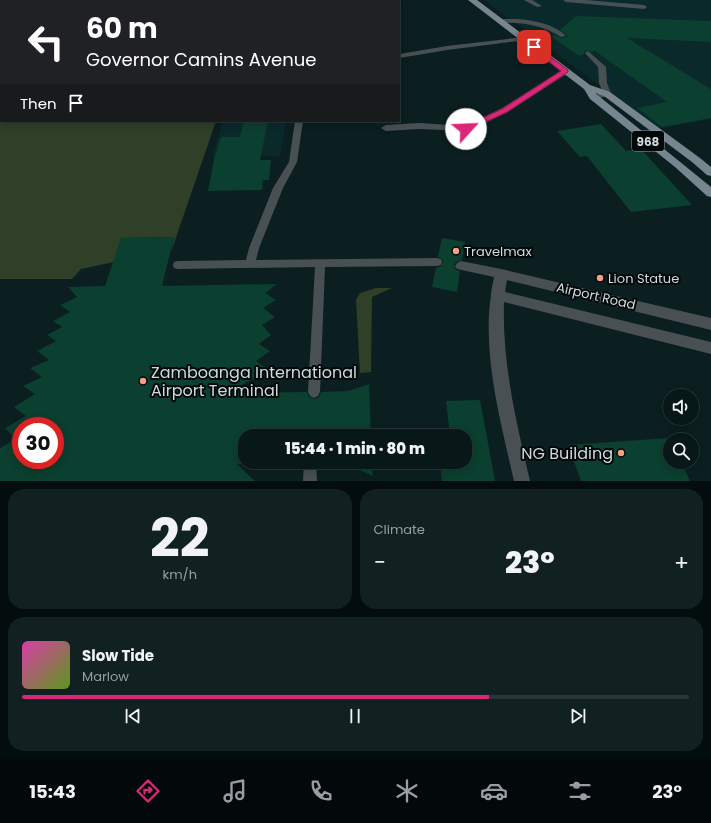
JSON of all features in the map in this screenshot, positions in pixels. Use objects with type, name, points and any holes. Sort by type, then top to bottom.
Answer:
[{"type":"main road","name":"968","points":[[472,0],[587,87],[607,94],[696,160],[711,173]]},
{"type":"main road","name":"968","points":[[587,87],[592,97],[680,165],[711,193]]},
{"type":"street","points":[[386,128],[418,126],[466,129],[505,110],[566,71]]},
{"type":"street","name":"Airport Road","points":[[461,266],[501,274],[711,324]]},
{"type":"street","points":[[501,274],[497,295],[495,329],[498,360],[504,401],[522,481]]},
{"type":"street","name":"Airport Road","points":[[497,295],[711,348]]},
{"type":"lane","points":[[527,0],[539,6]]},
{"type":"lane","points":[[566,0],[644,7]]},
{"type":"lane","points":[[500,21],[522,20],[534,22],[563,36]]},
{"type":"lane","points":[[400,56],[447,48],[524,39]]},
{"type":"lane","points":[[588,53],[602,67],[603,83],[607,94],[592,97]]},
{"type":"lane","points":[[250,264],[254,248],[278,188],[293,162],[298,122]]},
{"type":"lane","points":[[178,265],[437,262]]},
{"type":"lane","points":[[314,392],[320,263]]},
{"type":"lane","points":[[310,469],[310,481]]},
{"type":"shaded area","points":[[484,0],[711,0],[711,119],[658,129]]},
{"type":"shaded area","points":[[223,122],[286,122],[280,156],[213,155]]},
{"type":"green space","points":[[0,122],[216,122],[171,252],[174,237],[121,238],[114,262],[81,269],[72,279],[0,279]]},
{"type":"green space","points":[[376,288],[392,288],[372,297],[371,372],[360,373],[356,300],[360,293]]},
{"type":"building","points":[[576,16],[711,21],[711,42],[627,38],[711,89],[711,118],[662,127],[637,108],[667,102],[595,51],[592,52],[588,50],[579,56],[552,37],[554,35],[561,38],[567,37],[567,35],[560,30]]},
{"type":"building","points":[[244,122],[268,122],[260,160],[271,160],[269,180],[263,180],[262,190],[208,191],[214,159],[221,137],[240,137]]},
{"type":"building","points":[[601,124],[626,151],[640,148],[692,205],[631,212],[587,156],[580,157],[557,131]]},
{"type":"building","name":"Zamboanga International Airport Terminal","points":[[174,237],[162,286],[277,284],[265,293],[276,300],[263,308],[275,317],[262,325],[271,335],[259,344],[270,351],[256,361],[268,370],[228,393],[307,392],[309,397],[315,399],[319,397],[321,392],[348,391],[369,384],[371,429],[238,429],[238,469],[242,469],[255,481],[0,481],[0,448],[12,441],[12,469],[64,469],[64,417],[24,417],[26,416],[14,407],[35,394],[23,386],[42,377],[30,368],[49,360],[37,351],[56,341],[47,335],[62,327],[53,321],[70,312],[60,305],[77,297],[68,287],[105,286],[121,238]]},
{"type":"building","points":[[442,238],[465,242],[462,260],[456,262],[454,265],[456,270],[460,271],[457,292],[432,287],[436,268],[441,266],[443,262],[442,259],[438,257]]},
{"type":"building","points":[[480,400],[495,481],[442,481],[440,469],[472,469],[472,429],[449,429],[446,401]]},
{"type":"building","name":"Zamboanga International Airport Terminal","points":[[12,424],[12,435],[5,428]]},
{"type":"building","name":"NG Building","points":[[663,438],[663,469],[684,469],[690,481],[581,481],[568,445]]},
{"type":"building","points":[[357,469],[372,469],[373,476]]},
{"type":"place","name":"Travelmax","points":[[456,251]]},
{"type":"place","name":"Lion Statue","points":[[600,278]]},
{"type":"place","name":"Zamboanga International Airport Terminal","points":[[143,381]]},
{"type":"place","name":"NG Building","points":[[621,453]]},
{"type":"route","points":[[466,129],[505,110],[566,71],[534,47]]}]
